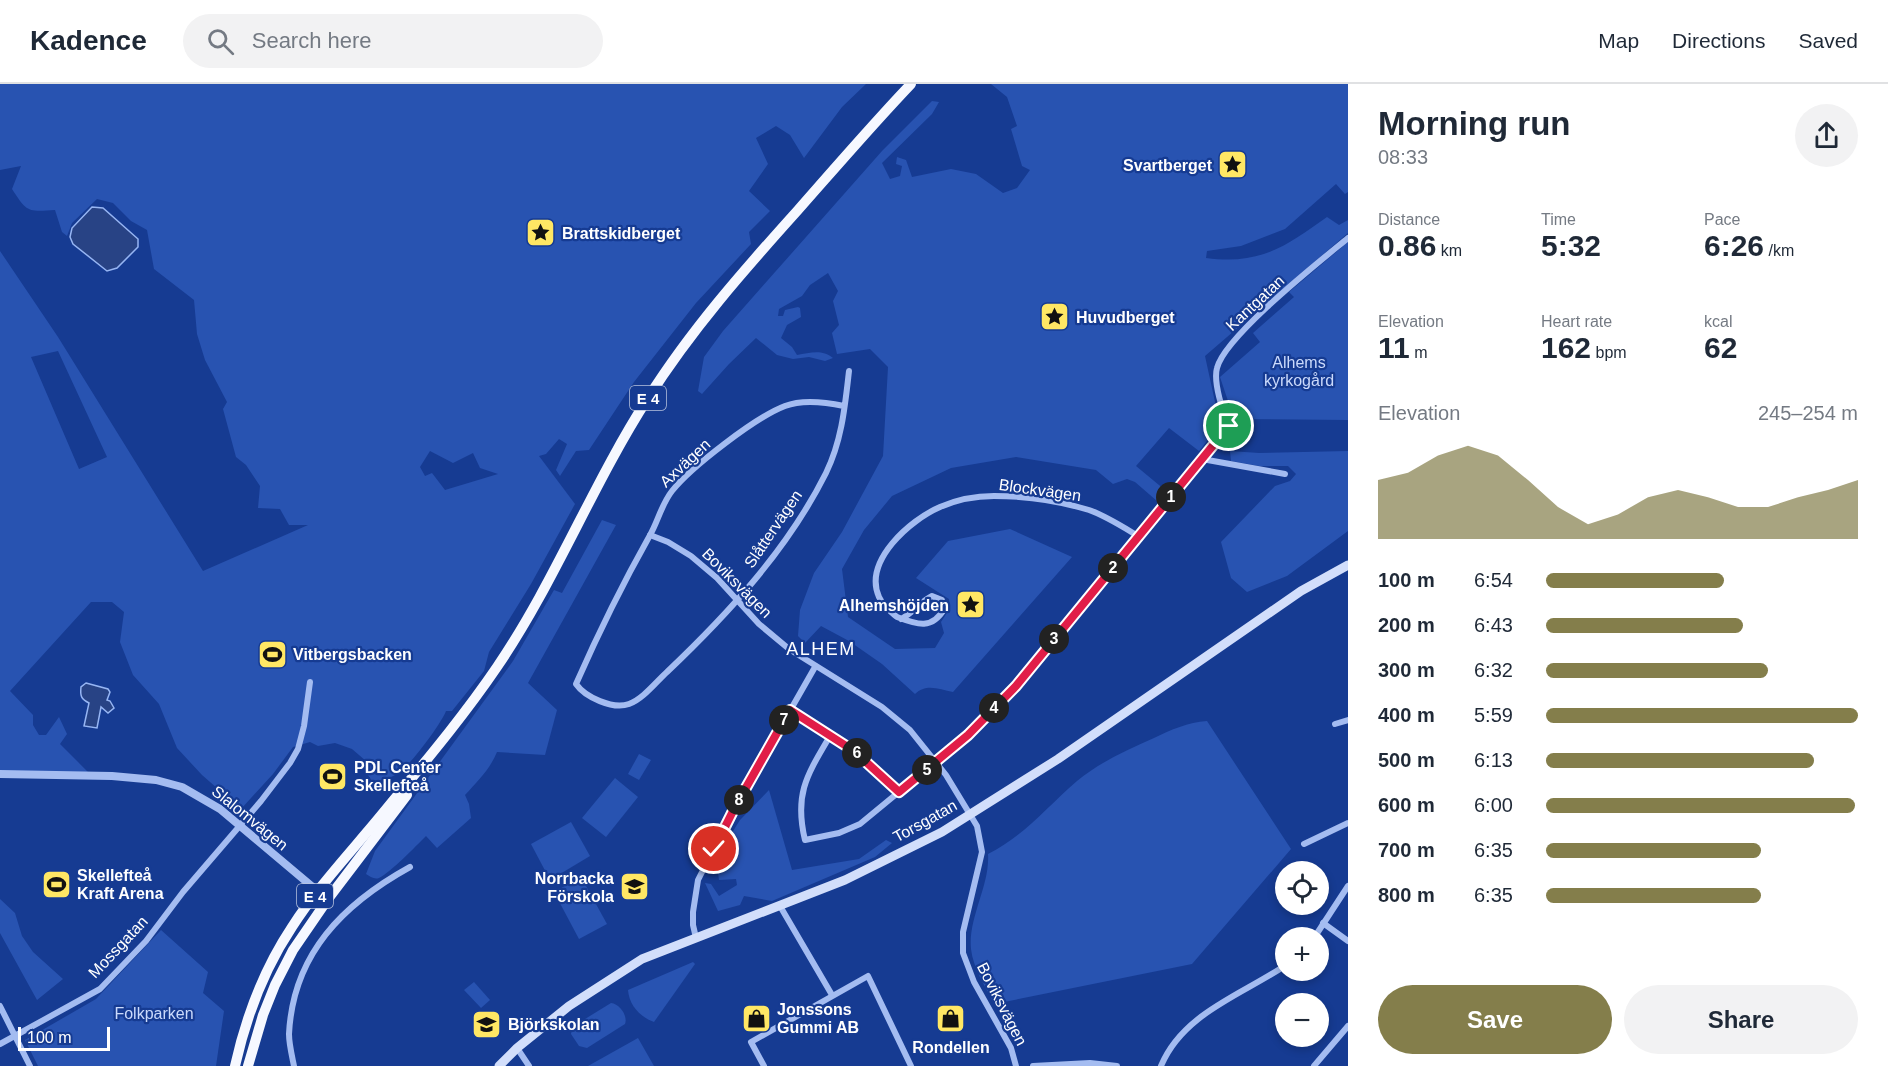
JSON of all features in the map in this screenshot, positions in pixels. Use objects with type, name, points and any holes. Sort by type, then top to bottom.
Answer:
[{"type":"highway","name":"E 4","points":[[235,1066],[244,1031],[266,975],[292,927],[436,749],[498,665],[533,609],[624,438],[685,344],[745,270],[911,84]]},
{"type":"highway","name":"E 4","points":[[248,1066],[263,1015],[278,979],[297,944],[328,899],[476,705],[518,644],[550,591],[628,443],[691,344],[734,291],[919,84]]},
{"type":"main road","name":"Torsgatan","points":[[499,1066],[517,1048],[569,1006],[642,959],[844,880],[942,832],[1058,759],[1301,591],[1348,565]]},
{"type":"street","name":"Kantgatan","points":[[830,736],[803,785],[801,820],[805,840],[852,829],[876,812],[968,735],[1016,686],[1229,426],[1218,390],[1216,368],[1228,346],[1286,291],[1348,238]]},
{"type":"street","name":"Slåttervägen","points":[[576,684],[580,690],[606,703],[618,706],[630,704],[677,663],[737,602],[774,554],[806,507],[826,472],[840,440],[849,371]]},
{"type":"street","name":"Axvägen","points":[[576,684],[604,622],[672,491],[709,457],[751,425],[785,406],[799,403],[830,403],[844,406]]},
{"type":"street","points":[[1202,459],[1285,474]]},
{"type":"street","name":"Blockvägen","points":[[902,619],[887,609],[879,599],[876,586],[877,573],[888,549],[903,532],[917,520],[941,507],[968,499],[993,496],[1049,502],[1090,511],[1138,536]]},
{"type":"street","name":"Boviksvägen","points":[[650,535],[668,542],[691,556],[717,578],[737,602],[775,638],[815,667],[836,677],[882,707],[910,730],[936,762],[970,814],[976,826],[982,852],[963,932],[963,953],[974,982],[1011,1048],[1016,1066]]},
{"type":"street","points":[[932,596],[942,600],[945,608],[935,621],[926,624],[915,624],[902,619],[916,609],[922,601],[932,596]]},
{"type":"street","points":[[696,938],[693,912],[698,880],[735,807],[815,667]]},
{"type":"street","name":"Mossgatan","points":[[0,1044],[99,989],[146,940],[216,851],[290,763],[298,749],[304,726],[310,682]]},
{"type":"street","points":[[790,710],[854,751],[899,792]]},
{"type":"street","points":[[1335,724],[1348,720]]},
{"type":"street","name":"Slalomvägen","points":[[0,774],[112,776],[167,782],[182,787],[208,800],[328,899]]},
{"type":"street","points":[[1304,844],[1348,823]]},
{"type":"street","points":[[294,1066],[289,1036],[294,993],[305,967],[319,943],[361,899],[384,881],[410,867]]},
{"type":"street","points":[[1321,927],[1348,886]]},
{"type":"street","points":[[780,906],[832,996]]},
{"type":"street","points":[[1323,923],[1348,941]]},
{"type":"street","points":[[1161,1066],[1174,1043],[1189,1025],[1213,1008],[1275,972]]},
{"type":"street","points":[[764,1066],[751,1041],[868,976],[911,1066]]},
{"type":"street","points":[[0,1006],[30,1066]]},
{"type":"street","points":[[1314,1066],[1348,1026]]},
{"type":"street","points":[[517,1048],[529,1066]]},
{"type":"street","points":[[1033,1066],[1090,1063],[1117,1066]]},
{"type":"green space","points":[[0,84],[866,84],[842,107],[804,158],[790,135],[776,126],[756,138],[768,164],[749,191],[770,211],[749,232],[751,244],[696,303],[634,382],[589,450],[576,451],[560,476],[556,470],[567,444],[559,439],[546,454],[539,456],[575,504],[531,584],[489,652],[484,671],[452,711],[446,711],[432,734],[405,768],[387,779],[373,783],[366,772],[366,761],[352,749],[335,743],[318,746],[310,742],[293,747],[273,774],[241,809],[202,775],[177,748],[159,704],[133,675],[120,642],[124,612],[112,602],[91,602],[10,691],[33,715],[33,725],[39,735],[46,735],[59,717],[67,734],[60,744],[91,775],[0,774],[0,251],[58,337],[203,571],[308,525],[289,525],[280,509],[258,508],[260,486],[246,465],[236,457],[223,409],[227,402],[205,360],[197,334],[194,300],[154,269],[147,230],[131,221],[113,203],[97,199],[72,223],[67,236],[62,232],[55,210],[29,209],[12,189],[21,166],[0,170]],"holes":[[[58,351],[107,457],[79,469],[31,357]],[[430,451],[453,463],[473,453],[480,468],[498,474],[445,490],[432,473],[425,476],[420,467]]]},
{"type":"green space","points":[[991,84],[1348,84],[1348,192],[1345,194],[1336,184],[1285,229],[1241,246],[1207,251],[1206,258],[1242,259],[1257,256],[1284,245],[1327,217],[1339,225],[1348,220],[1348,233],[1205,356],[1220,425],[1199,451],[1169,428],[1136,466],[1165,490],[1157,501],[1135,482],[1127,479],[1113,484],[1096,470],[1016,457],[951,468],[892,496],[864,530],[842,569],[848,617],[895,649],[935,648],[944,633],[941,622],[950,608],[949,599],[916,578],[948,541],[1010,529],[1072,557],[953,692],[928,688],[915,694],[882,664],[849,641],[821,626],[805,643],[798,636],[800,610],[814,573],[842,532],[883,456],[888,367],[870,349],[837,354],[832,333],[839,325],[833,301],[838,291],[828,273],[810,285],[802,296],[779,309],[778,316],[783,316],[785,310],[800,308],[801,317],[787,325],[781,338],[792,347],[797,355],[820,353],[833,358],[825,361],[809,357],[793,359],[777,355],[756,338],[702,394],[698,391],[704,357],[723,331],[882,151],[932,101],[939,102],[932,114],[882,163],[890,179],[900,176],[902,166],[896,164],[897,157],[906,160],[912,177],[951,169],[976,174],[1003,193],[1017,188],[1030,170],[1022,166],[1011,129],[1017,126],[1007,97]]},
{"type":"green space","name":"Alhems kyrkogård","points":[[1348,242],[1348,420],[1234,419],[1220,377],[1260,342],[1253,333],[1294,297],[1289,292]]},
{"type":"green space","points":[[1230,451],[1259,453],[1348,451],[1348,531],[1287,576],[1247,592],[1231,578],[1221,542],[1275,486],[1290,481],[1296,474],[1288,466],[1259,466],[1231,461]]},
{"type":"green space","points":[[602,520],[616,525],[528,683],[557,710],[545,755],[497,752],[479,780],[465,795],[471,818],[437,848],[426,836],[384,875],[372,878],[366,874],[375,851],[513,661],[554,590],[562,593]]},
{"type":"green space","points":[[1207,721],[1291,849],[1281,861],[1275,861],[1275,868],[1192,964],[994,1004],[977,971],[971,949],[973,925],[986,878],[988,854],[1013,839],[1077,781],[1104,762],[1173,729]]},
{"type":"green space","points":[[639,754],[651,760],[639,780],[628,774]]},
{"type":"green space","points":[[615,778],[638,797],[606,837],[582,818]]},
{"type":"green space","points":[[769,790],[792,870],[859,859],[886,840],[892,843],[875,857],[772,901],[744,896],[740,905],[718,911],[705,883],[711,884],[719,896],[737,885],[736,879],[719,880],[716,858],[740,820]]},
{"type":"green space","points":[[571,822],[590,856],[550,880],[531,844]]},
{"type":"green space","points":[[581,877],[607,924],[579,939],[554,892]]},
{"type":"green space","points":[[0,899],[15,913],[22,936],[33,952],[63,979],[37,1000],[0,933]]},
{"type":"green space","name":"Folkparken","points":[[161,930],[208,972],[203,993],[224,1011],[216,1066],[38,1066],[25,1040],[96,999]]},
{"type":"green space","points":[[693,962],[695,964],[654,1022],[636,1010],[628,990]]},
{"type":"green space","points":[[474,982],[490,1000],[481,1008],[464,990]]},
{"type":"green space","points":[[611,1003],[622,1011],[625,1024],[587,1048],[579,1046],[571,1034],[572,1027]]},
{"type":"green space","points":[[638,1038],[654,1066],[588,1066]]},
{"type":"shaded area","points":[[92,207],[103,208],[138,239],[138,247],[117,268],[107,271],[73,244],[70,237],[72,228]]},
{"type":"shaded area","points":[[86,683],[108,689],[110,692],[107,700],[114,708],[108,713],[101,707],[97,728],[84,726],[89,703],[81,695],[81,687]]},
{"type":"place","name":"Svartberget","points":[[1233,165]]},
{"type":"place","name":"Brattskidberget","points":[[541,233]]},
{"type":"place","name":"Huvudberget","points":[[1055,317]]},
{"type":"place","name":"Alhemshöjden","points":[[970,605]]},
{"type":"place","name":"Vitbergsbacken","points":[[272,654]]},
{"type":"place","name":"PDL Center Skellefteå","points":[[333,776]]},
{"type":"place","name":"Skellefteå Kraft Arena","points":[[56,884]]},
{"type":"place","name":"Norrbacka Förskola","points":[[635,887]]},
{"type":"place","name":"Jonssons Gummi AB","points":[[756,1018]]},
{"type":"place","name":"Rondellen","points":[[951,1019]]},
{"type":"place","name":"Björkskolan","points":[[487,1024]]},
{"type":"district","name":"ALHEM","points":[[821,649]]},
{"type":"route","points":[[714,849],[758,764],[790,710],[854,751],[899,792],[933,765],[968,735],[1016,686],[1229,426]]}]
